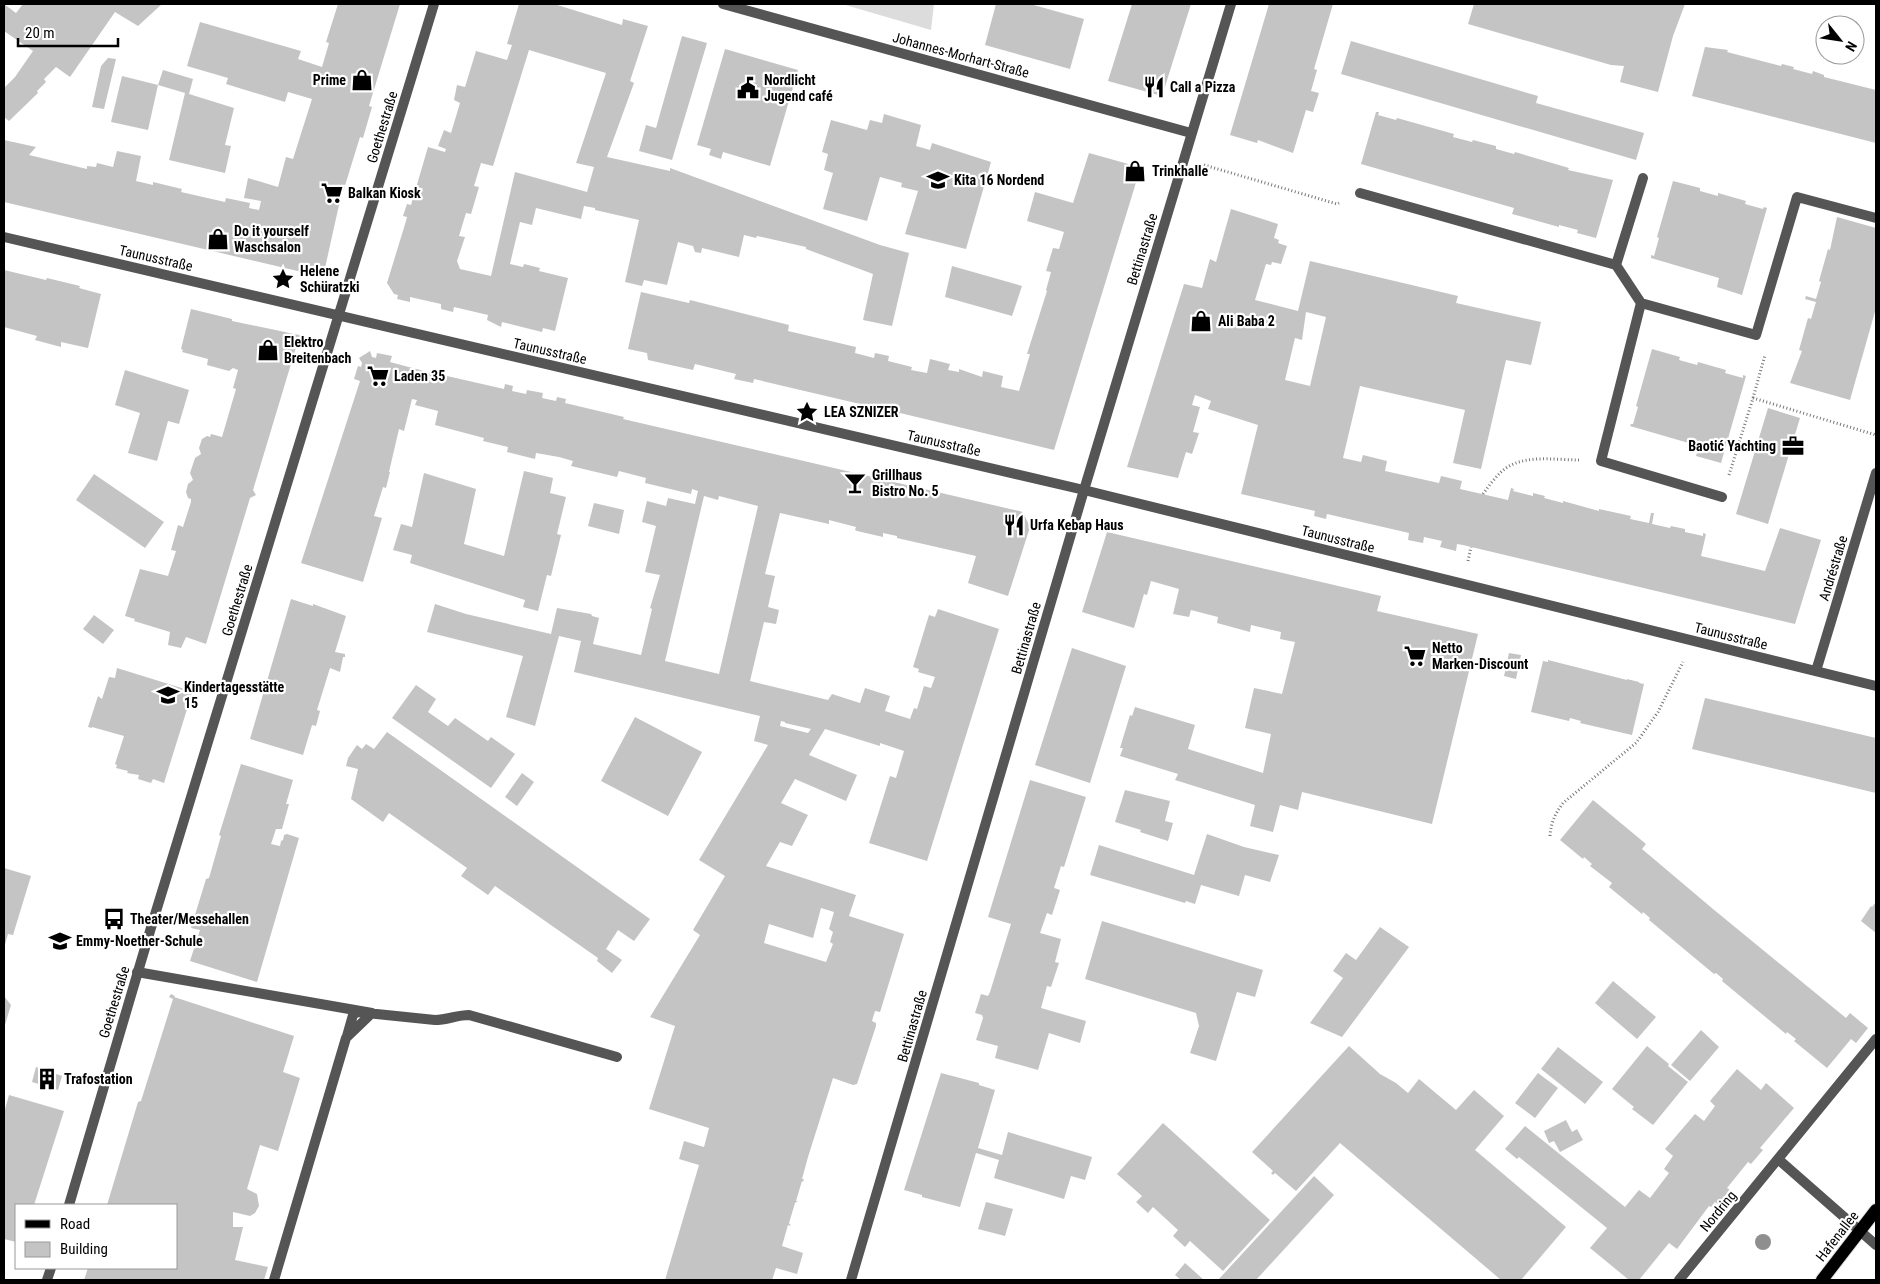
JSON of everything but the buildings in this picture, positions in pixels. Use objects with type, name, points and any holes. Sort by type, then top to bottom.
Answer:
[{"type":"main road","name":"Hafenallee","points":[[1822,1280],[1876,1210]]},
{"type":"street","name":"Goethestraße","points":[[69,1204],[137,972],[434,4]]},
{"type":"street","name":"Johannes-Morhart-Straße","points":[[723,4],[1191,134]]},
{"type":"street","name":"Bettinastraße","points":[[851,1280],[1084,490],[1231,4]]},
{"type":"street","points":[[1616,265],[1643,178]]},
{"type":"street","points":[[1360,194],[1616,265],[1641,303],[1756,335],[1797,197],[1876,218]]},
{"type":"street","name":"Taunusstraße","points":[[4,237],[1084,490],[1876,686]]},
{"type":"street","points":[[1641,303],[1601,460],[1722,497]]},
{"type":"street","name":"Andréstraße","points":[[1816,671],[1876,473]]},
{"type":"street","points":[[137,972],[372,1013],[435,1020],[469,1015],[618,1057]]},
{"type":"street","points":[[274,1280],[346,1038],[372,1013]]},
{"type":"street","name":"Nordring","points":[[1679,1280],[1876,1038]]},
{"type":"street","points":[[1778,1159],[1876,1245]]},
{"type":"path","points":[[1184,159],[1337,204],[1360,194]]},
{"type":"path","points":[[1722,497],[1770,339],[1756,335]]},
{"type":"path","points":[[1753,398],[1876,435]]},
{"type":"path","points":[[1483,494],[1501,472],[1518,462],[1538,459],[1601,460]]},
{"type":"path","points":[[1550,836],[1551,824],[1563,803],[1636,744],[1658,712],[1693,641]]},
{"type":"shaded area","points":[[842,4],[934,4],[931,30]]},
{"type":"place","name":"Prime","points":[[362,80]]},
{"type":"place","name":"Call a Pizza","points":[[1154,87]]},
{"type":"place","name":"Nordlicht Jugend café","points":[[748,88]]},
{"type":"place","name":"Trinkhalle","points":[[1135,171]]},
{"type":"place","name":"Kita 16 Nordend","points":[[938,180]]},
{"type":"place","name":"Balkan Kiosk","points":[[332,193]]},
{"type":"place","name":"Do it yourself Waschsalon","points":[[218,239]]},
{"type":"place","name":"Helene Schüratzki","points":[[283,279]]},
{"type":"place","name":"Ali Baba 2","points":[[1201,321]]},
{"type":"place","name":"Elektro Breitenbach","points":[[268,350]]},
{"type":"place","name":"Laden 35","points":[[378,376]]},
{"type":"place","name":"LEA SZNIZER","points":[[807,412]]},
{"type":"place","name":"Baotić Yachting","points":[[1793,446]]},
{"type":"place","name":"Grillhaus Bistro No. 5","points":[[855,483]]},
{"type":"place","name":"Urfa Kebap Haus","points":[[1014,525]]},
{"type":"place","name":"Netto Marken-Discount","points":[[1415,656]]},
{"type":"place","name":"Kindertagesstätte 15","points":[[168,695]]},
{"type":"place","name":"Theater/Messehallen","points":[[114,919]]},
{"type":"place","name":"Emmy-Noether-Schule","points":[[60,941]]},
{"type":"place","name":"Trafostation","points":[[47,1079]]}]
